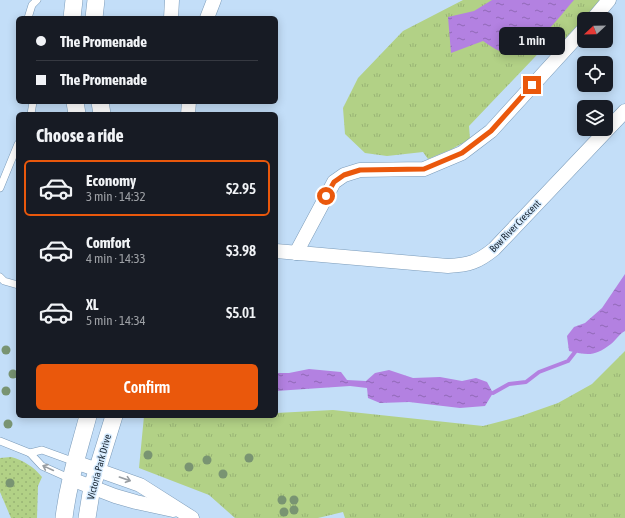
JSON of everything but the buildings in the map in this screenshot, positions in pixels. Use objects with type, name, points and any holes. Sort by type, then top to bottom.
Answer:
[{"type":"street","points":[[72,16],[74,0]]},
{"type":"street","points":[[94,16],[96,0]]},
{"type":"street","points":[[171,16],[172,0]]},
{"type":"street","points":[[208,16],[214,0]]},
{"type":"street","points":[[599,12],[609,0]]},
{"type":"street","points":[[296,253],[334,182],[344,175],[360,170],[424,169],[462,153],[491,131],[577,37]]},
{"type":"street","name":"Bow River Crescent","points":[[278,251],[448,266],[473,263],[483,258],[494,248],[625,111]]},
{"type":"street","points":[[64,518],[71,479],[87,418]]},
{"type":"street","name":"Victoria Park Drive","points":[[87,518],[92,487],[113,418]]},
{"type":"street","points":[[75,462],[140,485],[187,515]]},
{"type":"street","points":[[71,479],[136,502],[187,515]]},
{"type":"lane","points":[[29,16],[32,5],[37,0]]},
{"type":"lane","points":[[0,188],[16,149]]},
{"type":"lane","points":[[0,277],[4,281],[16,284]]},
{"type":"lane","points":[[0,441],[30,453],[42,466],[71,479]]},
{"type":"lane","points":[[30,453],[42,450],[75,462]]},
{"type":"green space","points":[[463,0],[601,0],[590,12],[577,12],[577,26],[560,44],[553,38],[469,126],[470,139],[452,149],[428,159],[423,152],[387,156],[365,153],[345,134],[343,108],[358,78],[403,31]]},
{"type":"green space","points":[[625,351],[625,518],[345,518],[343,512],[318,518],[235,518],[209,495],[139,468],[144,418],[278,418],[278,413],[333,410],[483,426],[521,416],[558,403],[592,384]]},
{"type":"green space","points":[[11,457],[28,464],[42,477],[38,486],[37,518],[11,518],[0,492],[0,458]]},
{"type":"water","points":[[492,0],[574,0],[552,26],[533,43],[523,49],[512,53],[502,52],[483,41],[451,53],[448,17],[474,11]]},
{"type":"water","points":[[625,274],[625,331],[611,344],[595,353],[586,354],[569,351],[567,336],[574,327],[585,323],[602,308]]},
{"type":"water","points":[[309,369],[341,372],[347,380],[366,381],[375,373],[389,370],[413,378],[440,377],[462,381],[476,378],[487,382],[493,393],[485,406],[460,408],[409,402],[380,403],[368,398],[367,388],[350,386],[278,391],[278,373],[289,373]]},
{"type":"waterway","points":[[493,393],[509,384],[526,382],[539,372],[568,361],[575,352]]},
{"type":"route","points":[[326,196],[334,182],[344,175],[360,170],[424,169],[462,153],[491,131],[532,85]]}]
